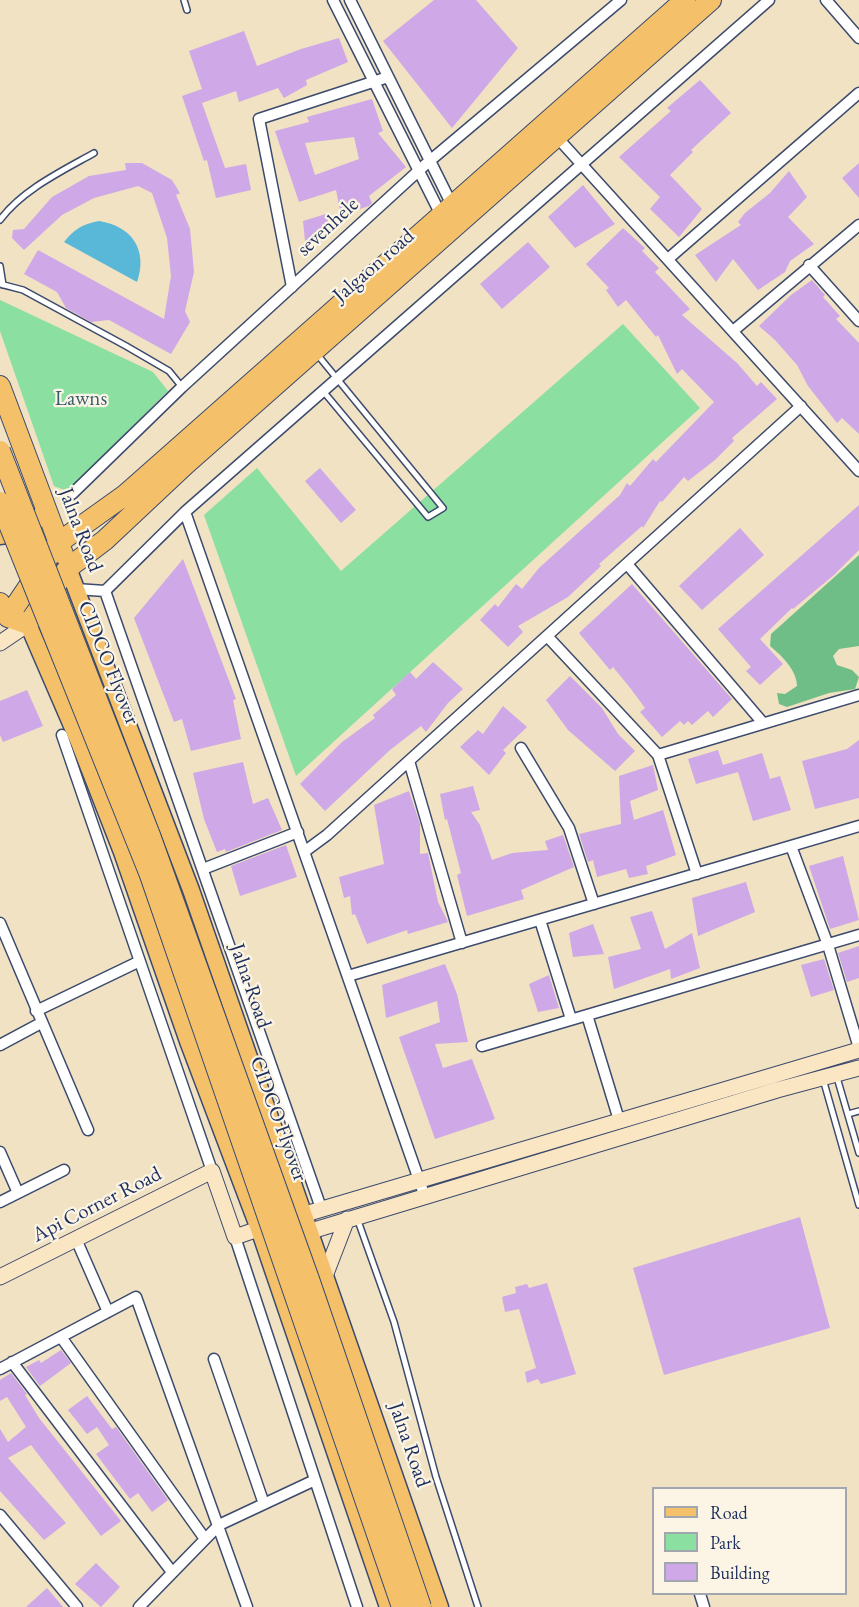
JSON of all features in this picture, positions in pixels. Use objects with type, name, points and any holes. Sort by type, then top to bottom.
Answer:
[{"type":"highway","name":"Jalgaon road","points":[[58,543],[125,495],[308,344],[550,130],[685,0]]},
{"type":"highway","name":"Jalgaon road","points":[[28,624],[68,568],[105,540],[446,210],[550,130],[711,0]]},
{"type":"highway","name":"Jalna Road","points":[[0,386],[68,568]]},
{"type":"highway","name":"CIDCO Flyover","points":[[0,451],[152,838],[310,1282],[421,1607]]},
{"type":"highway","name":"CIDCO Flyover","points":[[0,502],[150,874],[402,1607]]},
{"type":"highway","points":[[28,624],[3,615],[58,543]]},
{"type":"main road","points":[[0,536],[8,536],[34,523],[42,516],[45,507]]},
{"type":"main road","name":"Jalna Road","points":[[68,568],[191,890],[440,1607]]},
{"type":"main road","points":[[28,624],[79,742],[122,852],[189,1044],[259,1229],[388,1607]]},
{"type":"street","points":[[333,0],[418,171],[446,210]]},
{"type":"street","points":[[350,0],[430,160],[446,210]]},
{"type":"street","name":"sevenhele","points":[[72,494],[183,387],[430,160],[621,0]]},
{"type":"street","points":[[76,589],[105,591],[185,512],[769,0]]},
{"type":"street","points":[[826,0],[859,38]]},
{"type":"street","points":[[292,287],[260,119],[388,77]]},
{"type":"street","points":[[668,259],[859,93]]},
{"type":"street","points":[[550,130],[859,471]]},
{"type":"street","points":[[733,331],[859,225]]},
{"type":"street","points":[[809,265],[859,321]]},
{"type":"street","points":[[304,852],[327,836],[801,406]]},
{"type":"street","points":[[185,512],[425,1197]]},
{"type":"street","points":[[627,564],[764,723]]},
{"type":"street","points":[[105,591],[321,1208]]},
{"type":"street","points":[[0,643],[28,624]]},
{"type":"street","points":[[547,636],[658,755],[697,874]]},
{"type":"street","points":[[658,755],[859,695]]},
{"type":"street","points":[[62,735],[138,962],[236,1237],[357,1607]]},
{"type":"street","points":[[521,748],[569,828],[594,904]]},
{"type":"street","points":[[409,761],[462,943]]},
{"type":"street","points":[[348,976],[859,826]]},
{"type":"street","points":[[203,869],[298,832]]},
{"type":"street","points":[[236,1237],[321,1208],[859,1049],[828,945],[791,846]]},
{"type":"street","points":[[540,920],[571,1019]]},
{"type":"street","points":[[0,923],[4,946],[42,1023],[88,1130]]},
{"type":"street","points":[[482,1046],[859,935]]},
{"type":"street","points":[[36,1011],[138,962]]},
{"type":"street","points":[[588,1015],[619,1120]]},
{"type":"street","points":[[0,1045],[42,1023]]},
{"type":"street","points":[[264,1246],[859,1068]]},
{"type":"street","points":[[0,1152],[18,1193]]},
{"type":"street","points":[[0,1202],[64,1170]]},
{"type":"street","name":"Api Corner Road","points":[[0,1277],[212,1171]]},
{"type":"street","points":[[326,1276],[352,1218]]},
{"type":"street","points":[[76,1239],[108,1312]]},
{"type":"street","points":[[0,1368],[136,1297],[247,1607]]},
{"type":"street","points":[[61,1337],[205,1539]]},
{"type":"street","points":[[214,1359],[264,1504]]},
{"type":"street","points":[[12,1362],[172,1572]]},
{"type":"street","points":[[139,1607],[219,1525],[315,1480]]},
{"type":"street","points":[[0,1515],[77,1607]]},
{"type":"lane","points":[[184,0],[187,10]]},
{"type":"lane","points":[[0,220],[8,210],[56,174],[94,153]]},
{"type":"lane","points":[[0,266],[1,284],[23,290],[169,371],[183,387]]},
{"type":"lane","points":[[308,344],[443,508],[428,517],[323,391]]},
{"type":"lane","points":[[825,1060],[859,1204]]},
{"type":"lane","points":[[825,1060],[830,1077],[848,1114],[859,1154]]},
{"type":"lane","points":[[848,1114],[859,1111]]},
{"type":"lane","points":[[352,1218],[394,1322],[436,1476],[478,1607]]},
{"type":"green space","name":"Lawns","points":[[0,300],[153,372],[168,391],[67,491],[54,486],[0,331]]},
{"type":"green space","points":[[623,324],[700,408],[296,776],[204,515],[257,468],[341,571]]},
{"type":"green space","points":[[859,555],[859,646],[839,649],[833,656],[837,665],[852,670],[859,677],[855,689],[829,693],[787,707],[779,704],[777,693],[785,694],[797,686],[791,669],[770,646],[771,634]]},
{"type":"water","points":[[99,221],[120,228],[134,241],[139,250],[140,260],[137,282],[64,242],[79,228]]},
{"type":"building","points":[[434,0],[476,0],[518,48],[452,128],[383,41]]},
{"type":"building","points":[[244,31],[257,66],[301,49],[339,38],[348,62],[306,80],[307,85],[284,98],[278,88],[239,102],[236,91],[202,103],[225,168],[246,164],[251,190],[216,198],[207,160],[204,161],[182,96],[202,89],[189,51]]},
{"type":"building","points":[[700,80],[731,113],[691,150],[693,152],[670,175],[702,209],[679,237],[650,209],[660,197],[619,157],[671,111],[667,108]]},
{"type":"building","points":[[372,99],[383,131],[378,133],[406,167],[369,196],[372,203],[369,206],[341,215],[336,190],[299,202],[275,131],[309,122],[307,117]],"holes":[[[354,137],[359,159],[315,175],[305,143]]]},
{"type":"building","points":[[125,163],[142,163],[172,180],[180,193],[176,195],[190,229],[194,272],[185,311],[190,322],[171,354],[109,320],[91,322],[66,308],[57,292],[24,274],[38,250],[164,319],[171,276],[167,238],[152,193],[138,186],[94,198],[62,215],[24,250],[12,238],[13,230],[24,229],[52,197],[89,176],[126,170]]},
{"type":"building","points":[[859,163],[859,198],[842,178]]},
{"type":"building","points":[[789,171],[807,197],[788,217],[814,244],[790,261],[785,272],[758,290],[733,259],[716,282],[695,255],[741,225],[738,222],[745,213],[770,193]]},
{"type":"building","points":[[583,185],[615,224],[575,248],[548,217]]},
{"type":"building","points":[[326,214],[332,234],[306,251],[303,221]]},
{"type":"building","points":[[623,228],[645,248],[642,251],[659,268],[655,272],[690,309],[682,315],[737,363],[757,386],[761,382],[777,399],[732,438],[734,441],[715,460],[688,481],[684,477],[662,502],[660,501],[643,528],[642,526],[599,564],[601,566],[568,597],[518,626],[523,632],[508,647],[480,620],[495,604],[498,607],[516,584],[522,589],[539,568],[620,495],[627,483],[630,486],[653,459],[656,462],[714,402],[682,369],[677,374],[658,335],[656,337],[626,300],[618,307],[606,290],[609,288],[586,264]]},
{"type":"building","points":[[528,242],[550,267],[502,309],[480,284]]},
{"type":"building","points":[[812,280],[840,316],[836,319],[859,343],[859,434],[842,418],[837,423],[808,386],[797,365],[759,326],[791,295]]},
{"type":"building","points":[[320,468],[356,510],[341,523],[305,481]]},
{"type":"building","points":[[859,505],[859,550],[834,575],[792,608],[760,639],[783,664],[760,685],[746,671],[751,667],[718,629]]},
{"type":"building","points":[[740,528],[764,555],[702,610],[679,586]]},
{"type":"building","points":[[183,559],[236,699],[233,700],[241,739],[191,751],[182,719],[174,722],[134,618]]},
{"type":"building","points":[[632,584],[732,699],[713,717],[708,711],[692,725],[688,721],[684,725],[680,721],[662,737],[640,712],[645,708],[631,689],[613,667],[610,670],[579,633]]},
{"type":"building","points":[[433,662],[463,689],[448,703],[426,732],[421,726],[390,750],[325,811],[300,784],[342,742],[375,718],[373,715],[396,695],[392,689],[410,672],[416,679]]},
{"type":"building","points":[[570,676],[602,708],[618,734],[635,751],[615,771],[568,730],[546,700]]},
{"type":"building","points":[[27,690],[43,726],[3,742],[0,735],[0,701]]},
{"type":"building","points":[[503,706],[527,727],[503,750],[506,753],[489,775],[460,747],[478,730],[483,734]]},
{"type":"building","points":[[859,740],[859,798],[815,809],[802,761],[847,749]]},
{"type":"building","points":[[718,750],[723,765],[762,753],[770,779],[780,776],[791,810],[753,821],[738,772],[696,784],[688,759]]},
{"type":"building","points":[[243,762],[253,804],[268,798],[282,830],[226,852],[225,849],[217,852],[204,819],[193,773]]},
{"type":"building","points":[[653,765],[658,790],[630,801],[634,820],[663,810],[676,855],[646,866],[648,874],[629,878],[626,869],[597,877],[593,860],[588,862],[579,834],[621,824],[619,776]]},
{"type":"building","points":[[473,786],[480,810],[471,812],[480,825],[492,860],[512,853],[548,850],[545,841],[563,835],[574,867],[521,890],[524,899],[467,916],[457,875],[461,873],[447,819],[445,820],[440,794]]},
{"type":"building","points":[[409,791],[420,824],[420,854],[428,853],[438,902],[448,922],[408,934],[407,930],[367,944],[355,914],[352,915],[350,896],[344,898],[339,877],[384,864],[374,805]]},
{"type":"building","points":[[286,845],[297,877],[240,896],[231,866]]},
{"type":"building","points":[[843,856],[859,920],[830,929],[809,866]]},
{"type":"building","points":[[746,882],[755,912],[698,936],[692,898]]},
{"type":"building","points":[[652,911],[665,949],[692,933],[700,968],[671,979],[670,969],[614,989],[608,957],[641,949],[630,917]]},
{"type":"building","points":[[593,924],[604,954],[573,957],[569,933]]},
{"type":"building","points":[[859,946],[859,978],[847,982],[838,953]]},
{"type":"building","points":[[824,959],[834,990],[811,997],[801,965]]},
{"type":"building","points":[[445,964],[457,994],[468,1042],[435,1044],[443,1068],[472,1059],[495,1119],[435,1139],[399,1037],[440,1022],[437,1001],[386,1018],[382,985]]},
{"type":"building","points":[[549,975],[559,1008],[538,1012],[529,984]]},
{"type":"building","points":[[800,1217],[830,1328],[664,1375],[633,1268]]},
{"type":"building","points":[[547,1283],[576,1374],[541,1384],[538,1379],[527,1383],[525,1372],[536,1368],[519,1309],[505,1312],[502,1297],[516,1293],[515,1287],[527,1284],[529,1288]]},
{"type":"building","points":[[61,1350],[71,1363],[40,1386],[26,1367],[39,1360],[41,1363]]},
{"type":"building","points":[[11,1373],[27,1394],[25,1395],[39,1418],[121,1521],[101,1536],[31,1445],[8,1458],[66,1523],[44,1540],[0,1491],[0,1429],[8,1442],[26,1427],[7,1397],[0,1401],[0,1380]]},
{"type":"building","points":[[87,1396],[112,1429],[116,1427],[168,1500],[152,1512],[138,1493],[130,1499],[96,1454],[109,1445],[97,1427],[87,1434],[68,1410]]},
{"type":"building","points":[[96,1563],[120,1587],[101,1607],[75,1584]]},
{"type":"building","points":[[47,1588],[63,1607],[26,1607]]}]
